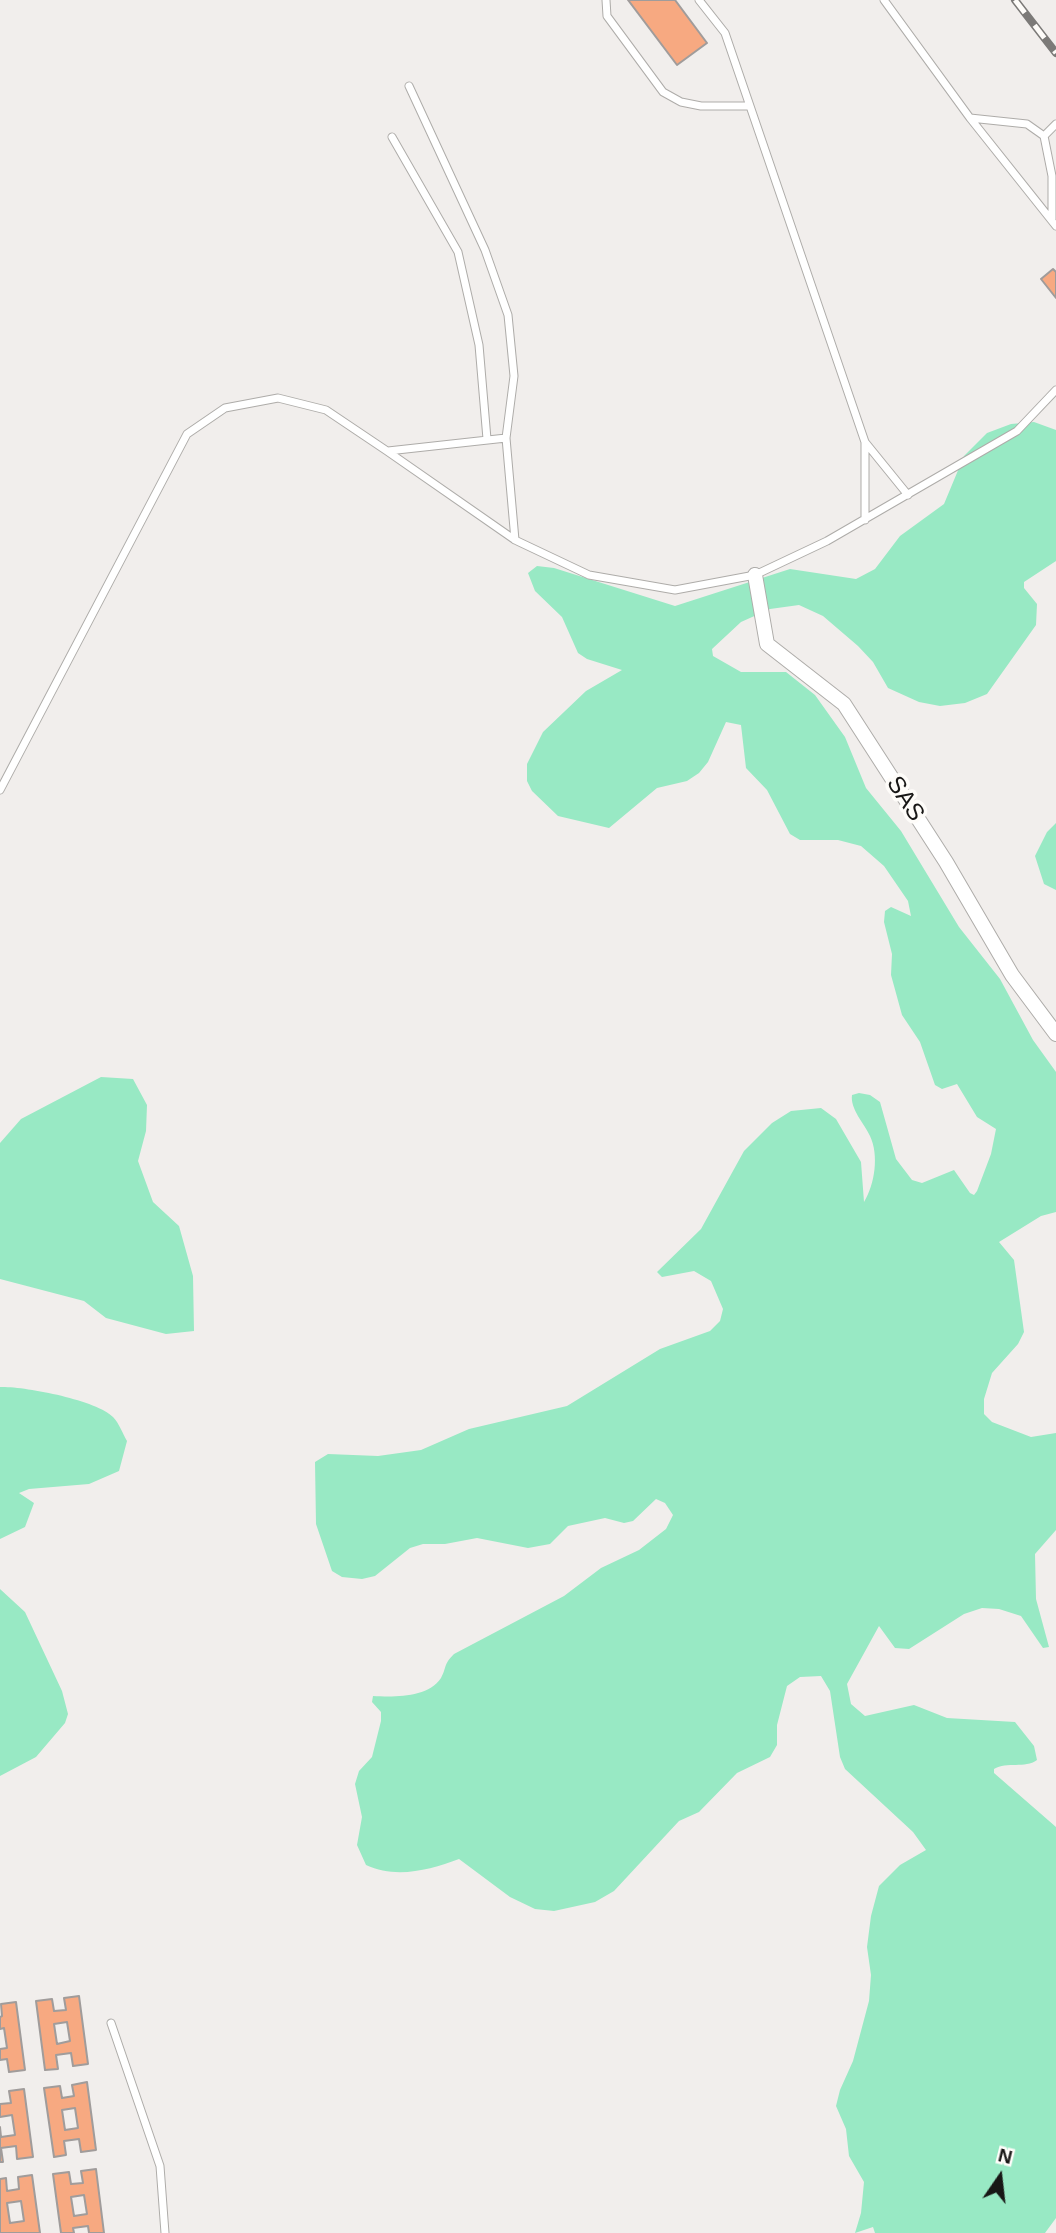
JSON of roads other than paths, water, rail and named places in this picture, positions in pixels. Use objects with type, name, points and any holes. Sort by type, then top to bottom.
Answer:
[{"type":"street","name":"SAS","points":[[755,575],[767,644],[844,704],[946,862],[1012,975],[1056,1034]]},
{"type":"lane","points":[[606,0],[607,16],[663,92],[681,102],[701,106],[749,106]]},
{"type":"lane","points":[[699,0],[724,33],[865,442],[865,520]]},
{"type":"lane","points":[[884,0],[970,118],[1054,222]]},
{"type":"lane","points":[[409,86],[485,250],[508,315],[514,376],[506,438],[514,540]]},
{"type":"lane","points":[[970,118],[1027,124],[1044,136],[1052,176],[1054,222]]},
{"type":"lane","points":[[1044,136],[1056,124]]},
{"type":"lane","points":[[392,137],[458,252],[479,345],[487,439]]},
{"type":"lane","points":[[0,790],[187,434],[225,408],[278,398],[326,410],[514,540],[589,576],[676,590],[755,575],[827,541],[1017,431],[1056,390]]},
{"type":"lane","points":[[387,451],[506,438]]},
{"type":"lane","points":[[865,442],[908,495]]},
{"type":"lane","points":[[111,2023],[160,2166],[165,2233]]},
{"type":"railway","points":[[1015,0],[1056,53]]}]
